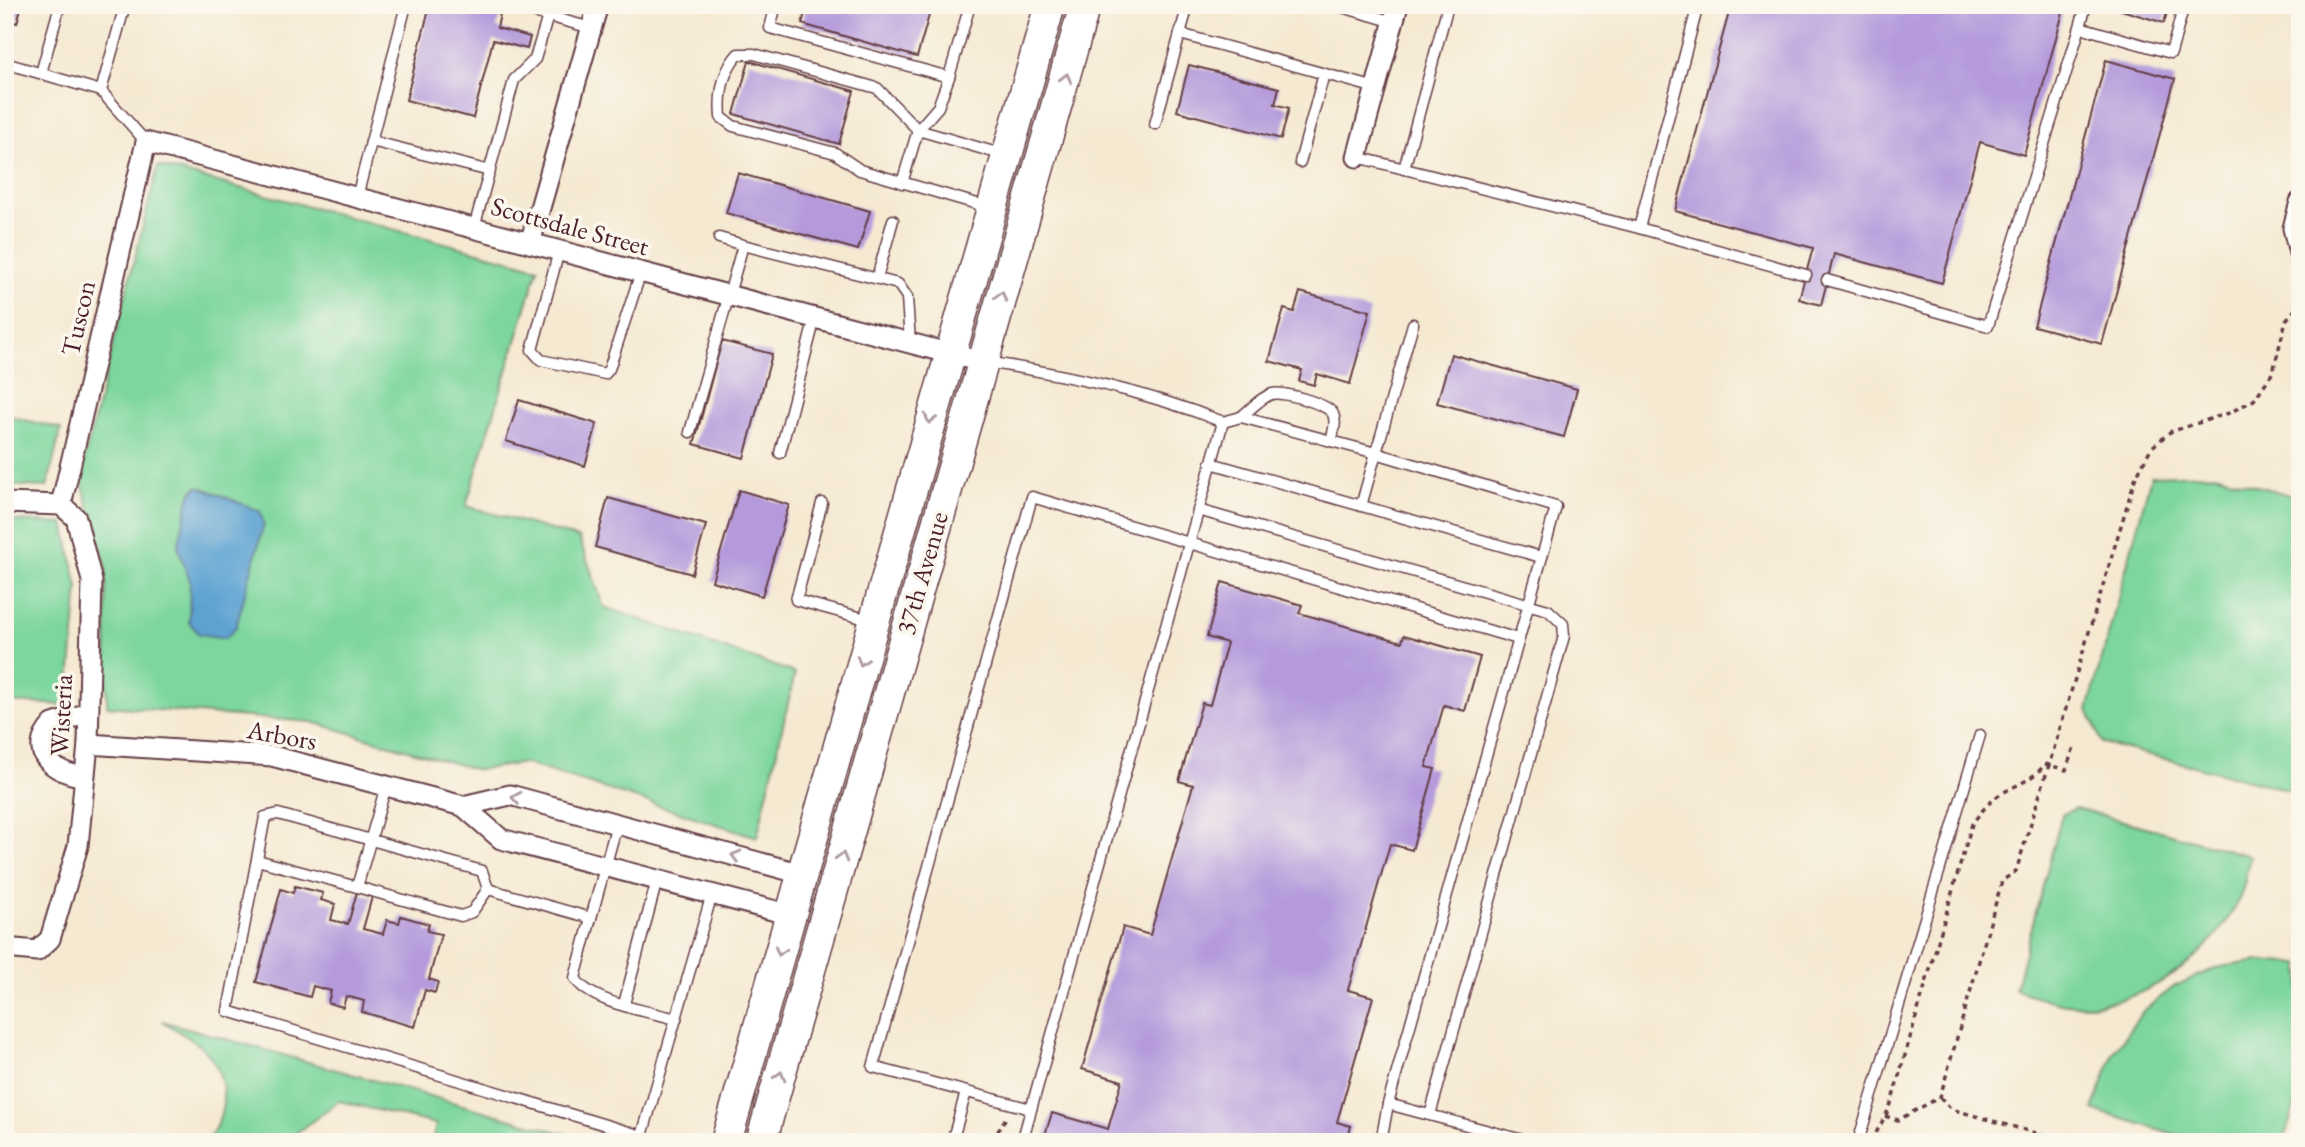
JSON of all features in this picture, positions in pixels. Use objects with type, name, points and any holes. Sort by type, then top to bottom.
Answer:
[{"type":"main road","name":"37th Avenue","points":[[726,1142],[948,353],[993,208],[1050,5]]},
{"type":"main road","name":"37th Avenue","points":[[761,1142],[1086,5]]},
{"type":"street","points":[[530,243],[598,5]]},
{"type":"street","points":[[1357,157],[1396,14]]},
{"type":"street","name":"Scottsdale Street","points":[[146,142],[982,362]]},
{"type":"street","name":"Tuscon","points":[[61,505],[146,142]]},
{"type":"street","points":[[2300,202],[2292,228],[2300,257]]},
{"type":"street","points":[[5,503],[61,505]]},
{"type":"street","name":"Wisteria","points":[[5,948],[37,951],[50,939],[78,846],[88,744],[92,581],[76,518],[61,505]]},
{"type":"street","points":[[84,776],[53,768],[43,752],[43,742],[53,724],[88,713]]},
{"type":"street","name":"Arbors","points":[[88,744],[272,756],[463,806],[501,839],[791,915]]},
{"type":"street","name":"Arbors","points":[[463,806],[510,795],[802,874]]},
{"type":"lane","points":[[41,73],[60,5]]},
{"type":"lane","points":[[101,91],[125,5]]},
{"type":"lane","points":[[357,197],[406,5]]},
{"type":"lane","points":[[508,5],[591,28]]},
{"type":"lane","points":[[776,5],[770,28],[949,77]]},
{"type":"lane","points":[[902,183],[918,130],[938,107],[970,5]]},
{"type":"lane","points":[[1155,124],[1188,5]]},
{"type":"lane","points":[[1404,169],[1448,5]]},
{"type":"lane","points":[[1639,228],[1698,5]]},
{"type":"lane","points":[[1827,280],[1988,326],[2086,5]]},
{"type":"lane","points":[[2080,27],[2171,53],[2184,5]]},
{"type":"lane","points":[[1343,6],[1396,14]]},
{"type":"lane","points":[[474,228],[514,80],[535,59],[548,16]]},
{"type":"lane","points":[[1180,34],[1376,88]]},
{"type":"lane","points":[[993,208],[860,170],[835,153],[733,126],[721,117],[722,88],[729,64],[738,54],[754,54],[877,88],[918,130],[1007,156]]},
{"type":"lane","points":[[5,63],[101,91],[146,142]]},
{"type":"lane","points":[[1300,162],[1324,74]]},
{"type":"lane","points":[[371,141],[490,171]]},
{"type":"lane","points":[[1357,157],[1639,228],[1806,275]]},
{"type":"lane","points":[[877,278],[893,220]]},
{"type":"lane","points":[[719,238],[898,284],[907,297],[910,343]]},
{"type":"lane","points":[[690,432],[743,244]]},
{"type":"lane","points":[[559,251],[532,350],[541,360],[605,374],[609,369],[641,272]]},
{"type":"lane","points":[[780,453],[815,318]]},
{"type":"lane","points":[[1361,506],[1413,324]]},
{"type":"lane","points":[[982,362],[1082,378],[1166,399],[1223,422],[1241,417],[1270,394],[1279,393],[1326,406],[1333,413],[1335,426],[1331,441]]},
{"type":"lane","points":[[1241,417],[1376,453],[1556,507],[1388,1104],[1381,1142]]},
{"type":"lane","points":[[1022,1142],[1223,422]]},
{"type":"lane","points":[[1211,463],[1541,557]]},
{"type":"lane","points":[[1031,1109],[873,1067],[1032,497],[1518,639]]},
{"type":"lane","points":[[822,503],[796,600],[873,621]]},
{"type":"lane","points":[[1198,510],[1528,604],[1556,615],[1563,624],[1564,636],[1430,1115]]},
{"type":"lane","points":[[1858,1142],[1980,735]]},
{"type":"lane","points":[[357,887],[386,786]]},
{"type":"lane","points":[[488,890],[482,871],[278,814],[265,817],[228,1011],[642,1136],[712,894]]},
{"type":"lane","points":[[617,824],[575,978],[581,988],[588,992],[676,1019]]},
{"type":"lane","points":[[257,860],[461,916],[472,912],[488,890]]},
{"type":"lane","points":[[624,1004],[657,880]]},
{"type":"lane","points":[[488,890],[591,918]]},
{"type":"lane","points":[[951,1142],[966,1092]]},
{"type":"lane","points":[[1388,1104],[1530,1142]]},
{"type":"path","points":[[1885,1116],[1898,1120],[1940,1097],[2002,881],[2016,871],[2135,479],[2151,448],[2170,432],[2229,413],[2254,400],[2273,372],[2286,320],[2300,304]]},
{"type":"path","points":[[1874,1142],[1885,1116],[1972,824],[1984,808],[2000,794],[2035,777],[2045,764],[2066,770],[2075,744]]},
{"type":"path","points":[[1940,1097],[1951,1109],[2067,1142]]},
{"type":"path","points":[[983,1142],[984,1137],[998,1133],[1011,1104]]},
{"type":"green space","points":[[158,166],[538,268],[466,506],[579,538],[604,607],[795,673],[757,837],[524,763],[477,770],[312,722],[107,706],[106,565],[80,476]]},
{"type":"green space","points":[[5,415],[61,429],[47,487],[5,485]]},
{"type":"green space","points":[[2215,474],[2300,498],[2300,793],[2102,743],[2088,710],[2151,476]]},
{"type":"green space","points":[[5,520],[64,524],[78,587],[68,705],[5,702]]},
{"type":"green space","points":[[2076,808],[2250,856],[2242,892],[2227,920],[2211,941],[2191,960],[2169,977],[2145,990],[2119,1000],[2093,1005],[2060,1003],[2015,990],[2062,815]]},
{"type":"green space","points":[[2259,961],[2300,964],[2300,1087],[2284,1140],[2202,1142],[2093,1110],[2113,1054],[2143,1011],[2175,986],[2215,968]]},
{"type":"green space","points":[[162,1021],[594,1142],[432,1142],[436,1124],[339,1101],[284,1142],[205,1142],[219,1119],[223,1092],[221,1079],[209,1055],[199,1045]]},
{"type":"water","points":[[198,486],[260,511],[264,524],[236,627],[226,638],[199,634],[189,622],[190,581],[178,547],[190,494]]},
{"type":"building","points":[[5,5],[22,5],[17,23],[5,20]]},
{"type":"building","points":[[430,5],[467,5],[500,14],[497,28],[530,37],[527,49],[493,40],[473,118],[406,100]]},
{"type":"building","points":[[807,5],[932,5],[917,57],[802,24]]},
{"type":"building","points":[[1731,5],[2065,5],[2024,155],[1980,142],[1942,283],[1834,254],[1821,305],[1799,299],[1813,248],[1675,211]]},
{"type":"building","points":[[2105,5],[2169,5],[2164,23]]},
{"type":"building","points":[[2106,60],[2175,79],[2102,344],[2034,326]]},
{"type":"building","points":[[749,61],[854,91],[839,144],[734,114]]},
{"type":"building","points":[[1189,65],[1279,88],[1275,104],[1289,108],[1281,139],[1177,111]]},
{"type":"building","points":[[738,173],[870,211],[858,250],[726,213]]},
{"type":"building","points":[[1300,292],[1370,311],[1350,384],[1317,374],[1314,385],[1299,381],[1302,370],[1269,361],[1284,309],[1294,312]]},
{"type":"building","points":[[722,341],[772,354],[744,458],[694,444]]},
{"type":"building","points":[[1451,354],[1577,389],[1564,437],[1437,403]]},
{"type":"building","points":[[519,400],[597,424],[585,466],[506,441]]},
{"type":"building","points":[[739,490],[789,505],[762,596],[712,581]]},
{"type":"building","points":[[608,498],[706,525],[692,574],[595,547]]},
{"type":"building","points":[[1222,582],[1302,605],[1299,613],[1402,642],[1404,635],[1480,657],[1465,711],[1444,705],[1426,767],[1435,769],[1412,850],[1390,844],[1348,990],[1373,997],[1337,1122],[1351,1126],[1347,1142],[1053,1142],[1054,1138],[1045,1135],[1052,1113],[1108,1129],[1122,1081],[1082,1069],[1123,927],[1150,935],[1193,785],[1179,781],[1202,703],[1210,705],[1227,643],[1207,637]]},
{"type":"building","points":[[295,886],[323,893],[321,900],[335,904],[331,920],[348,924],[357,892],[372,897],[363,929],[383,934],[387,920],[399,923],[401,916],[429,924],[427,931],[441,934],[429,979],[438,982],[435,993],[425,990],[415,1027],[362,1012],[364,1001],[346,996],[343,1007],[328,1003],[331,991],[313,986],[310,997],[256,982],[281,889],[293,893]]}]
